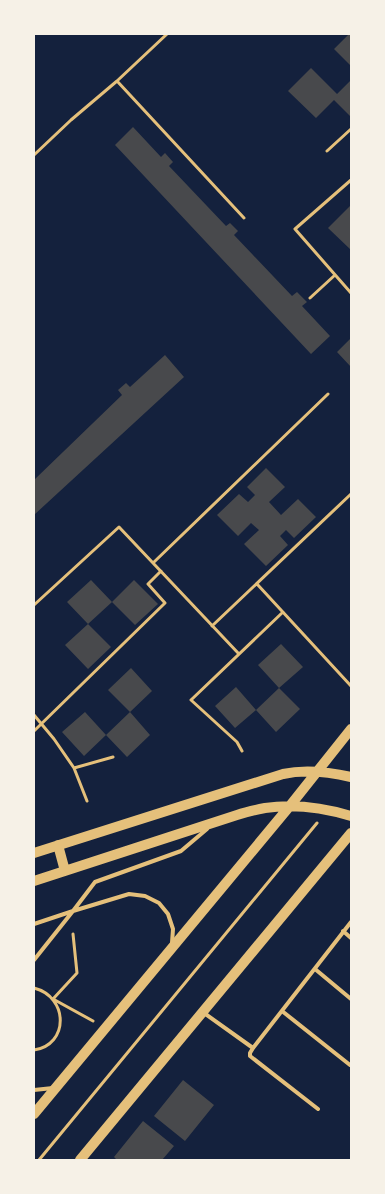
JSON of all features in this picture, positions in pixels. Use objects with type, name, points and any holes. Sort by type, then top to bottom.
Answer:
[{"type":"main road","points":[[34,1114],[289,807],[351,729]]},
{"type":"main road","points":[[34,854],[284,774],[298,771],[317,772],[351,778]]},
{"type":"main road","points":[[34,881],[237,814],[265,808],[316,808],[351,816]]},
{"type":"main road","points":[[80,1160],[351,833]]},
{"type":"main road","points":[[58,845],[66,871]]},
{"type":"lane","points":[[34,960],[95,882],[181,851],[215,822]]},
{"type":"lane","points":[[34,924],[129,894],[145,896],[158,903],[168,914],[173,929],[171,948]]},
{"type":"lane","points":[[318,1109],[250,1056],[253,1048],[351,922]]},
{"type":"lane","points":[[343,931],[351,938]]},
{"type":"lane","points":[[315,969],[351,999]]},
{"type":"lane","points":[[282,1011],[350,1065]]},
{"type":"lane","points":[[203,1012],[253,1048]]},
{"type":"lane","points":[[34,1090],[56,1088]]},
{"type":"path","points":[[34,154],[167,34]]},
{"type":"path","points":[[117,81],[244,218]]},
{"type":"path","points":[[327,150],[351,129]]},
{"type":"path","points":[[351,180],[295,229],[351,293]]},
{"type":"path","points":[[310,298],[335,275]]},
{"type":"path","points":[[153,563],[328,394]]},
{"type":"path","points":[[212,627],[351,494]]},
{"type":"path","points":[[34,605],[118,527],[239,654]]},
{"type":"path","points":[[34,731],[165,603],[148,584],[161,571]]},
{"type":"path","points":[[257,584],[351,686]]},
{"type":"path","points":[[242,750],[237,742],[191,700],[283,612]]},
{"type":"path","points":[[34,715],[74,768],[87,801]]},
{"type":"path","points":[[74,768],[113,757]]},
{"type":"path","points":[[39,1160],[327,810]]},
{"type":"path","points":[[53,999],[77,973],[73,934]]},
{"type":"path","points":[[34,988],[45,992],[53,999],[105,1027]]},
{"type":"path","points":[[34,1050],[47,1045],[54,1038],[59,1028],[58,1008],[53,999]]},
{"type":"building","points":[[351,34],[351,66],[334,49]]},
{"type":"building","points":[[311,68],[337,94],[351,80],[351,117],[334,100],[316,118],[288,91]]},
{"type":"building","points":[[133,127],[161,157],[165,153],[173,162],[169,166],[226,226],[230,223],[238,231],[234,235],[292,296],[297,292],[307,302],[302,306],[330,336],[311,354],[115,145]]},
{"type":"building","points":[[351,205],[351,250],[328,228]]},
{"type":"building","points":[[351,338],[351,367],[337,352]]},
{"type":"building","points":[[165,355],[184,377],[34,515],[34,480],[122,395],[118,390],[126,383],[130,387]]},
{"type":"building","points":[[266,468],[285,487],[269,502],[281,515],[298,499],[316,517],[294,538],[286,530],[280,536],[288,545],[266,566],[244,544],[259,530],[251,523],[238,536],[217,515],[239,494],[248,502],[255,495],[247,487]]},
{"type":"building","points":[[91,580],[112,602],[88,624],[67,602]]},
{"type":"building","points":[[134,580],[158,604],[135,625],[112,602]]},
{"type":"building","points":[[88,624],[111,647],[88,669],[65,645]]},
{"type":"building","points":[[281,644],[303,667],[279,688],[258,665]]},
{"type":"building","points":[[131,668],[152,691],[130,712],[108,690]]},
{"type":"building","points":[[236,687],[256,710],[235,728],[215,706]]},
{"type":"building","points":[[279,688],[300,709],[276,732],[256,710]]},
{"type":"building","points":[[85,712],[106,735],[84,756],[62,732]]},
{"type":"building","points":[[130,712],[150,735],[127,757],[106,735]]},
{"type":"building","points":[[183,1080],[214,1105],[185,1141],[154,1116]]},
{"type":"building","points":[[143,1121],[174,1146],[162,1160],[117,1160],[114,1157]]}]
